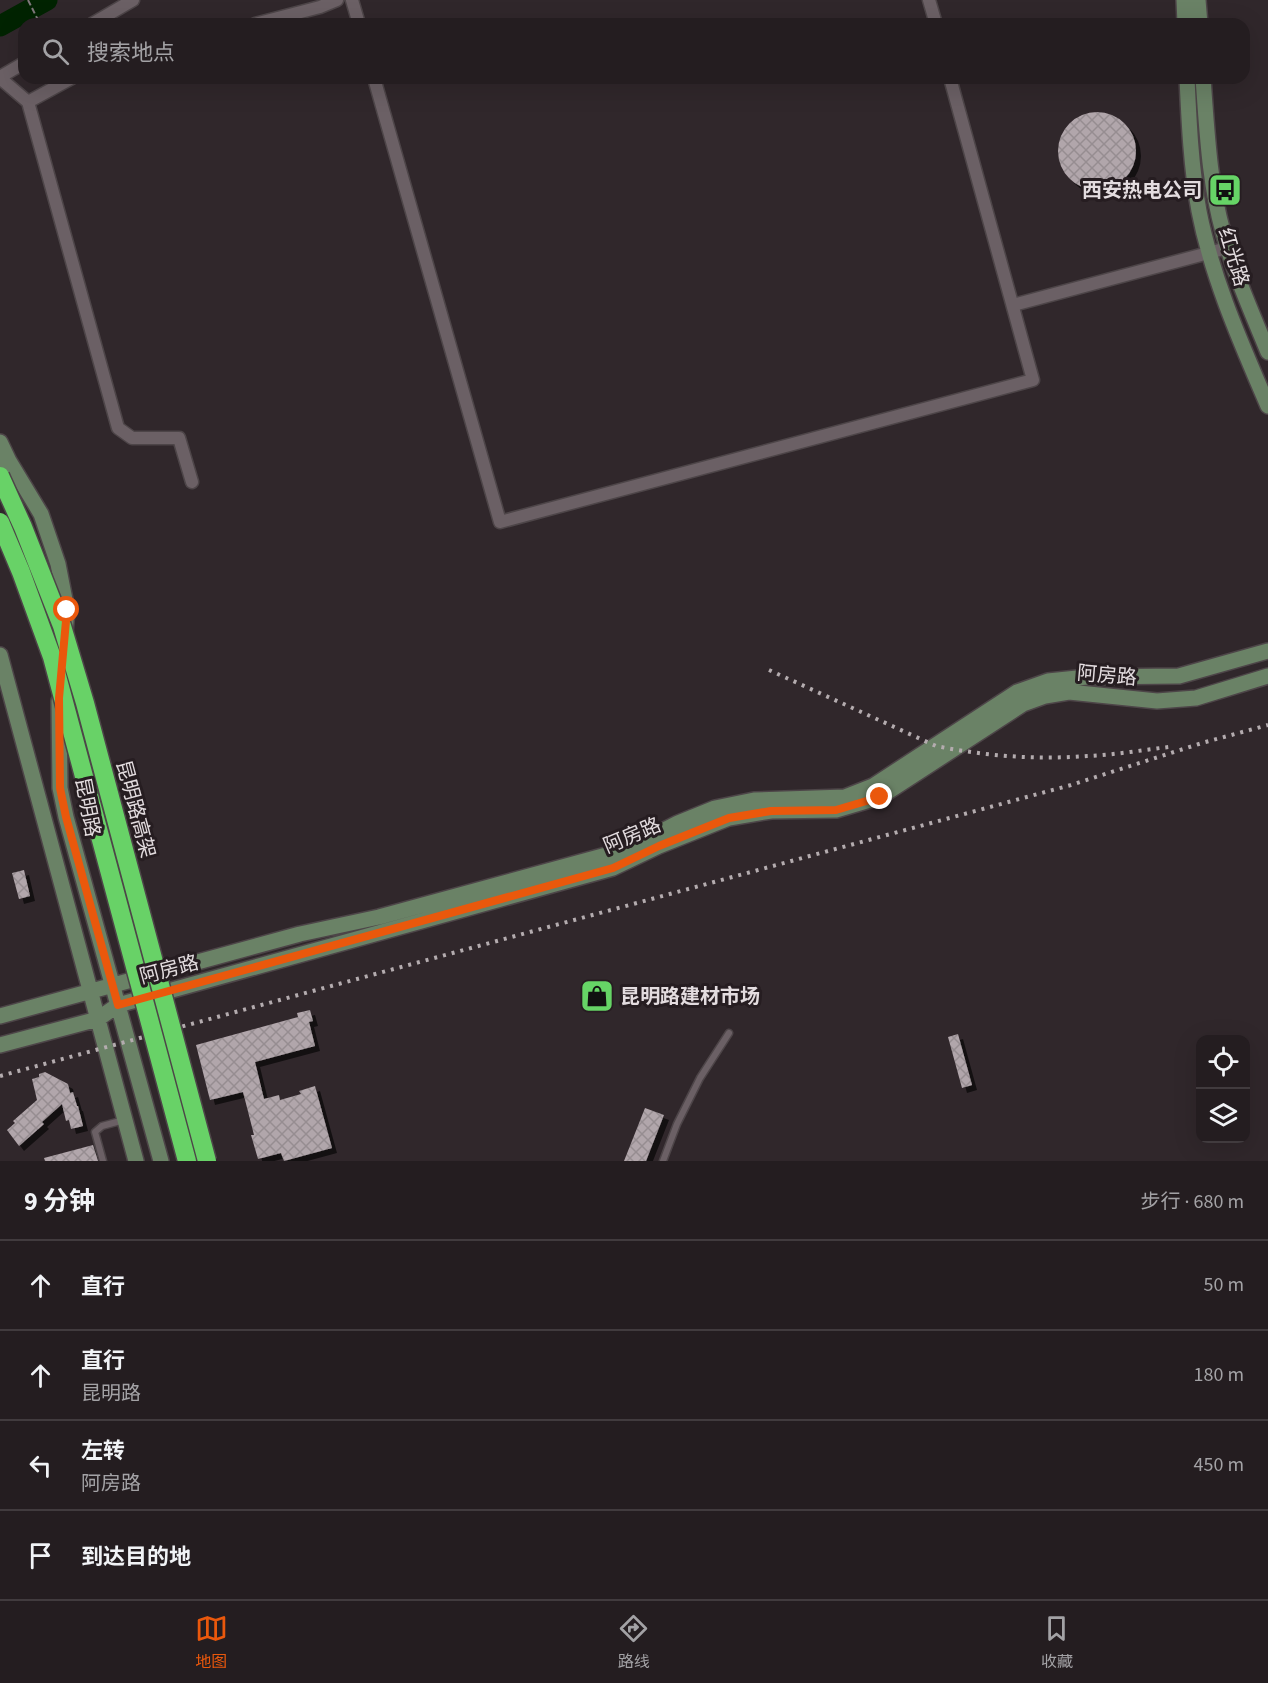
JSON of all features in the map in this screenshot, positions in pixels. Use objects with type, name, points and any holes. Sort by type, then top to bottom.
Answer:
[{"type":"highway","name":"昆明路高架","points":[[0,476],[62,626],[88,715],[207,1161]]},
{"type":"highway","points":[[0,522],[52,657],[187,1161]]},
{"type":"main road","points":[[1184,0],[1185,18]]},
{"type":"main road","points":[[1198,0],[1200,18]]},
{"type":"main road","name":"红光路","points":[[1187,84],[1194,177],[1209,254],[1230,314],[1268,406]]},
{"type":"main road","name":"红光路","points":[[1203,84],[1210,170],[1218,211],[1227,248],[1268,352]]},
{"type":"main road","points":[[0,442],[41,514],[58,564],[67,610],[59,698]]},
{"type":"main road","name":"昆明路","points":[[0,457],[35,588],[59,698],[62,798],[161,1161]]},
{"type":"main road","name":"阿房路","points":[[0,1016],[89,990],[300,934],[380,917],[610,854],[715,808],[754,800],[845,796],[873,786],[1017,692],[1048,681],[1087,677],[1179,676],[1268,651]]},
{"type":"main road","points":[[0,655],[4,690],[136,1161]]},
{"type":"main road","name":"阿房路","points":[[0,1045],[98,1019],[118,1005],[613,868],[659,846],[729,818],[771,811],[836,810],[880,797],[1023,704],[1045,696],[1069,692],[1157,701],[1196,698],[1268,676]]},
{"type":"street","points":[[102,18],[133,0]]},
{"type":"street","points":[[278,18],[337,0]]},
{"type":"street","points":[[352,0],[356,18]]},
{"type":"street","points":[[929,0],[934,18]]},
{"type":"street","points":[[18,67],[0,78],[28,102],[118,428],[132,438],[179,438],[192,482]]},
{"type":"street","points":[[28,102],[61,84]]},
{"type":"street","points":[[376,84],[500,522],[1033,380],[952,84]]},
{"type":"street","points":[[1013,305],[1227,248]]},
{"type":"lane","points":[[663,1161],[677,1124],[700,1078],[729,1033]]},
{"type":"lane","points":[[103,1161],[95,1132],[102,1126],[124,1119]]},
{"type":"path","points":[[28,0],[37,18]]},
{"type":"building","points":[[1097,112],[1112,115],[1124,124],[1133,136],[1136,151],[1133,166],[1124,178],[1112,187],[1097,190],[1082,187],[1070,178],[1061,166],[1058,151],[1061,136],[1070,124],[1082,115]]},
{"type":"building","points":[[24,870],[30,896],[19,899],[12,873]]},
{"type":"building","points":[[310,1010],[313,1021],[309,1022],[315,1046],[255,1062],[264,1099],[279,1095],[280,1100],[301,1094],[299,1091],[315,1086],[332,1148],[284,1161],[281,1153],[258,1159],[243,1092],[210,1100],[196,1045],[298,1017],[297,1013]]},
{"type":"building","points":[[958,1034],[972,1085],[962,1088],[948,1037]]},
{"type":"building","points":[[45,1072],[68,1084],[70,1093],[73,1092],[78,1106],[83,1126],[71,1129],[69,1120],[66,1121],[62,1104],[19,1146],[7,1130],[15,1123],[13,1121],[37,1100],[32,1079]]},
{"type":"building","points":[[645,1108],[664,1115],[646,1161],[624,1161]]},
{"type":"building","points":[[93,1145],[98,1161],[45,1161],[44,1158]]},
{"type":"waterway","points":[[0,26],[47,0]]},
{"type":"railway","points":[[769,670],[936,746],[992,755],[1049,758],[1107,755],[1169,747]]},
{"type":"railway","points":[[0,1076],[1071,785],[1202,743],[1268,725]]},
{"type":"place","name":"西安热电公司","points":[[1225,190]]},
{"type":"place","name":"昆明路建材市场","points":[[597,996]]},
{"type":"route","points":[[67,610],[59,698],[60,788],[118,1005],[613,868],[659,846],[729,818],[771,811],[836,810],[880,797]]}]
